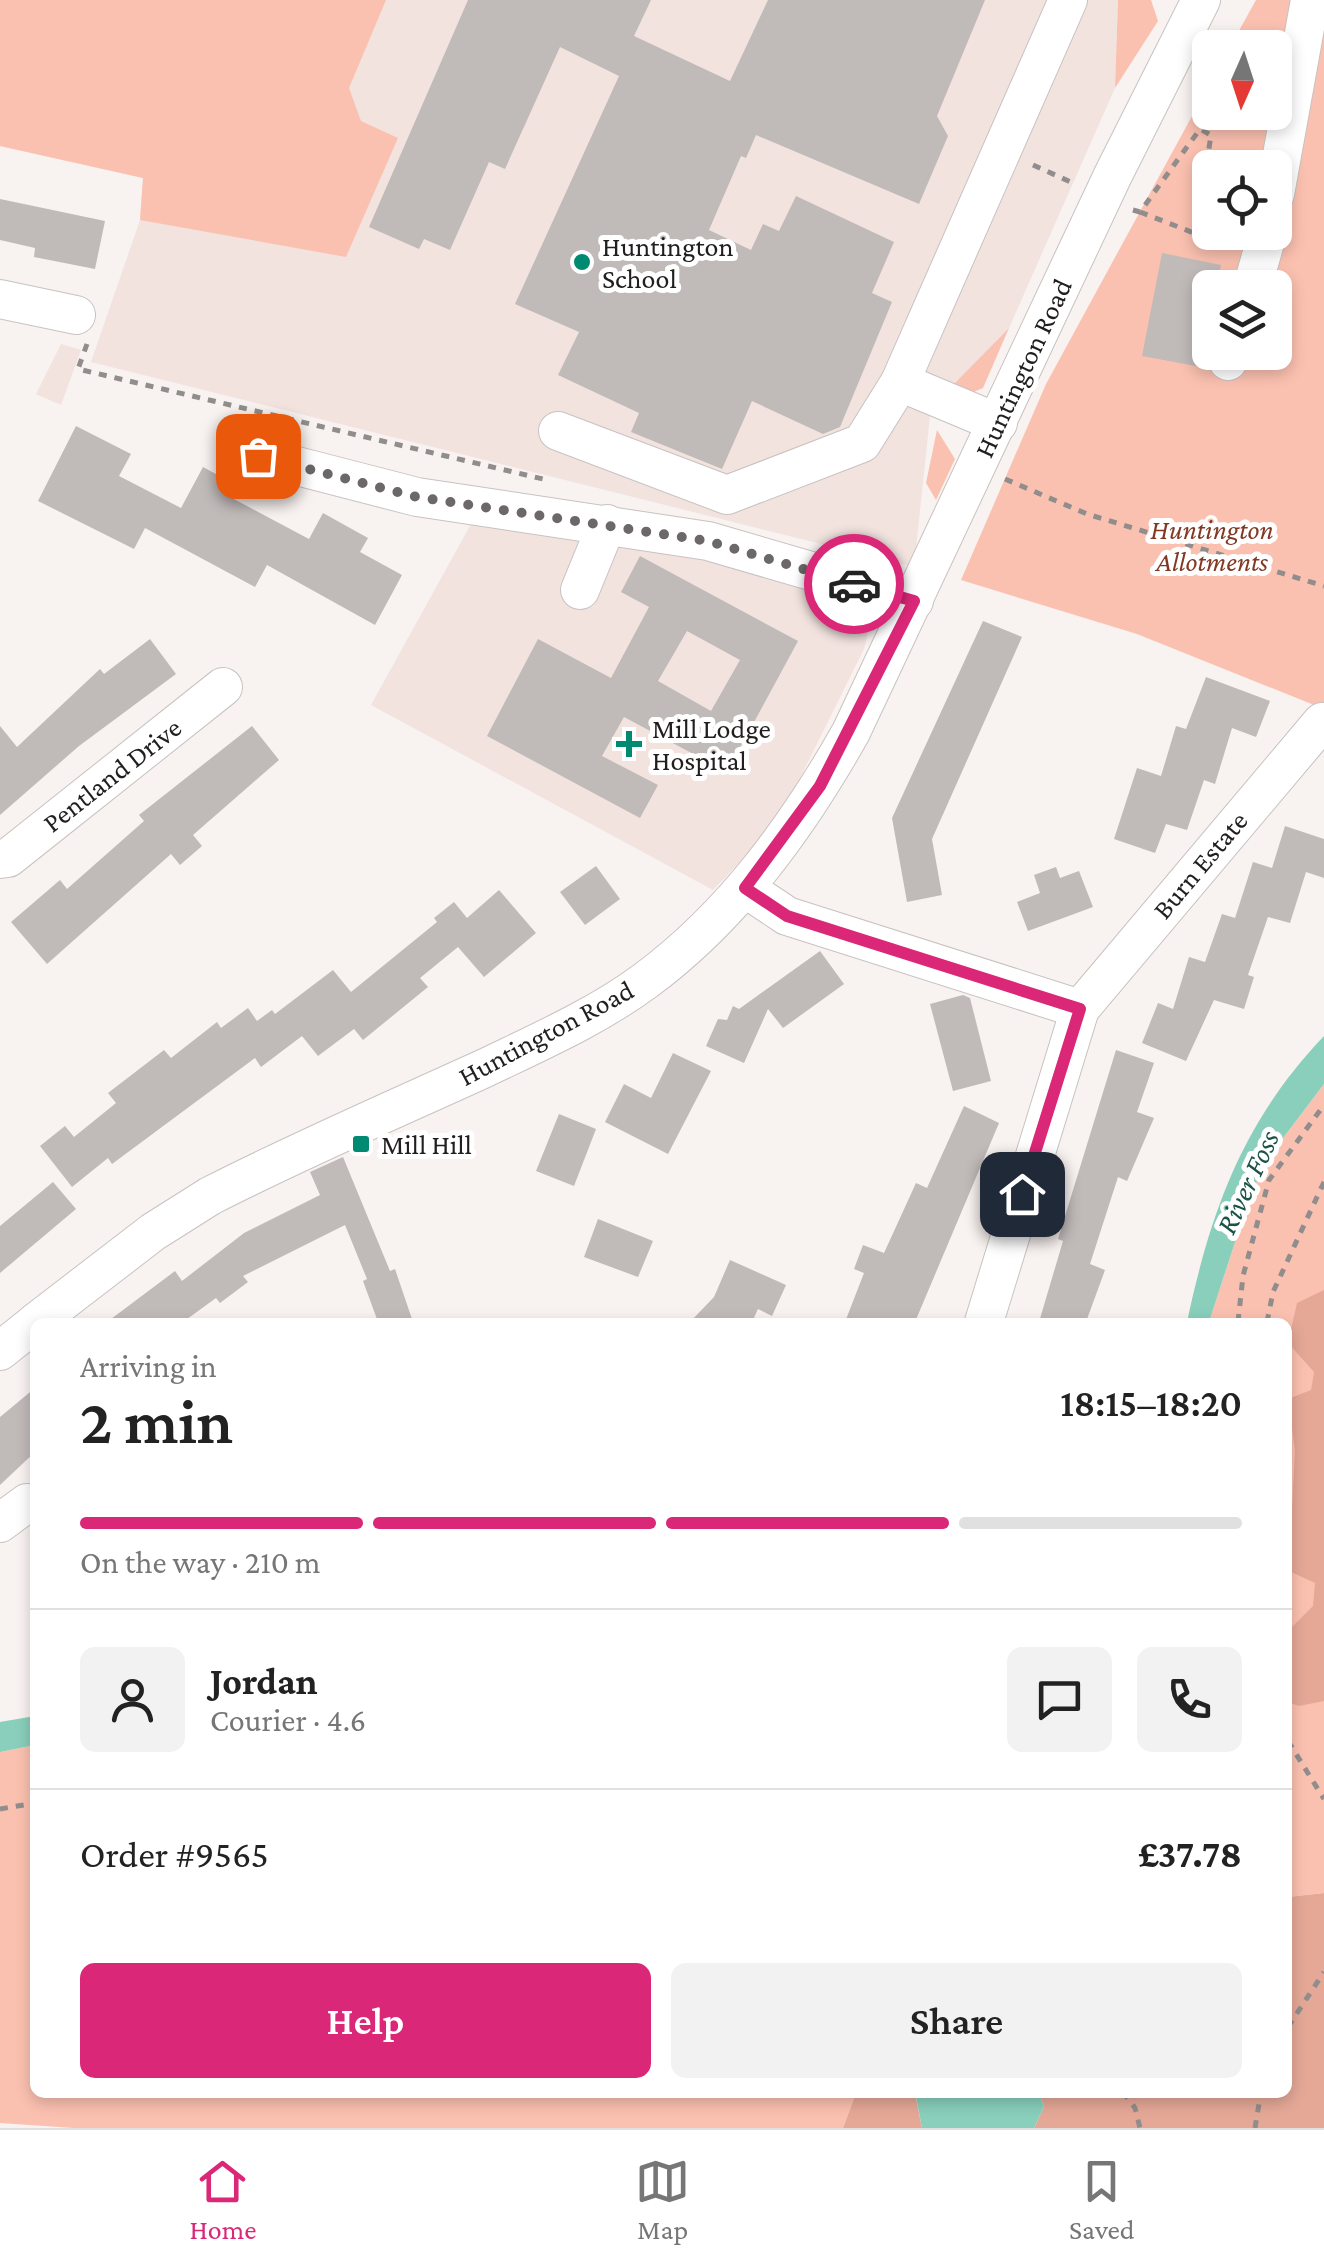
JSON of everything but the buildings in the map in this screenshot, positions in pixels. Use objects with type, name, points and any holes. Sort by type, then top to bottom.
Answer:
[{"type":"street","points":[[558,430],[728,495],[862,444],[900,382],[1068,0]]},
{"type":"street","name":"Huntington Road","points":[[42,1318],[153,1232],[210,1196],[581,1021],[644,982],[694,940],[745,888],[820,786],[1112,202],[1201,0]]},
{"type":"street","points":[[1283,150],[1310,0]]},
{"type":"street","points":[[0,299],[76,316]]},
{"type":"street","points":[[900,382],[998,424]]},
{"type":"street","points":[[258,456],[417,497],[708,541],[914,601]]},
{"type":"street","points":[[580,590],[607,524]]},
{"type":"street","name":"Pentland Drive","points":[[0,859],[8,858],[223,687]]},
{"type":"street","name":"Burn Estate","points":[[985,1318],[1080,1009],[1322,722]]},
{"type":"street","points":[[745,888],[787,916],[1080,1009]]},
{"type":"street","name":"Huntington Road","points":[[0,1351],[30,1328]]},
{"type":"path","points":[[1140,212],[1200,129],[1212,135],[1210,150]]},
{"type":"path","points":[[1003,151],[1112,202],[1192,232]]},
{"type":"path","points":[[1235,250],[1260,260]]},
{"type":"path","points":[[76,316],[93,330],[78,369],[553,482]]},
{"type":"path","points":[[993,476],[1086,514],[1324,586]]},
{"type":"path","points":[[1238,1318],[1243,1276],[1269,1180],[1324,1105]]},
{"type":"path","points":[[1269,1318],[1272,1292],[1324,1182]]},
{"type":"path","points":[[1292,1748],[1324,1800]]},
{"type":"path","points":[[0,1809],[30,1804]]},
{"type":"path","points":[[1292,2021],[1324,1972]]},
{"type":"path","points":[[1128,2098],[1135,2108],[1140,2128]]},
{"type":"path","points":[[1255,2128],[1259,2098]]},
{"type":"shaded area","name":"Huntington School","points":[[0,0],[1118,0],[1115,88],[1009,328],[931,407],[914,567],[91,362],[140,220],[143,178],[0,146]]},
{"type":"shaded area","points":[[61,344],[81,350],[61,405],[36,394]]},
{"type":"shaded area","name":"Mill Lodge Hospital","points":[[471,524],[692,553],[854,597],[870,624],[864,649],[798,782],[756,845],[713,890],[371,705]]},
{"type":"shaded area","points":[[1324,1290],[1324,1701],[1299,1706],[1292,1703],[1292,1627],[1313,1606],[1315,1583],[1292,1572],[1295,1450],[1292,1397],[1311,1390],[1314,1372],[1292,1347],[1297,1303]]},
{"type":"shaded area","points":[[1324,1893],[1324,2128],[1034,2128],[1044,2107],[1041,2098],[1292,2098],[1292,1897]]},
{"type":"shaded area","points":[[854,2098],[916,2098],[922,2128],[843,2128]]},
{"type":"green space","points":[[0,0],[386,0],[349,88],[361,121],[398,138],[346,257],[140,220],[143,178],[0,146]]},
{"type":"green space","points":[[1118,0],[1151,0],[1158,21],[1115,88]]},
{"type":"green space","name":"Huntington Allotments","points":[[1256,0],[1324,0],[1324,709],[1137,634],[961,580],[1046,384],[1192,116],[1192,130],[1292,130],[1292,30],[1239,30]]},
{"type":"green space","points":[[1009,328],[983,388],[962,397],[945,393]]},
{"type":"green space","points":[[937,430],[955,459],[936,500],[926,483]]},
{"type":"green space","points":[[1324,1084],[1324,1893],[1292,1897],[1292,1318],[1210,1318],[1252,1190],[1280,1142]]},
{"type":"green space","points":[[30,1746],[30,2098],[854,2098],[843,2128],[74,2128],[0,2123],[0,1752]]},
{"type":"water","name":"River Foss","points":[[1324,1036],[1324,1084],[1280,1142],[1252,1190],[1210,1318],[1188,1318],[1207,1242],[1234,1169],[1251,1134],[1296,1068]]},
{"type":"water","points":[[30,1717],[30,1746],[0,1752],[0,1722]]},
{"type":"water","points":[[916,2098],[1041,2098],[1044,2107],[1034,2128],[922,2128]]},
{"type":"way so far","points":[[258,456],[417,497],[708,541],[854,584]]},
{"type":"place","name":"Huntington School","points":[[582,262]]},
{"type":"place","name":"Mill Lodge Hospital","points":[[629,744]]},
{"type":"place","name":"Mill Hill","points":[[361,1144]]},
{"type":"route","points":[[854,584],[914,601],[851,732],[820,786],[745,888],[787,916],[1080,1009],[1022,1194]]}]
